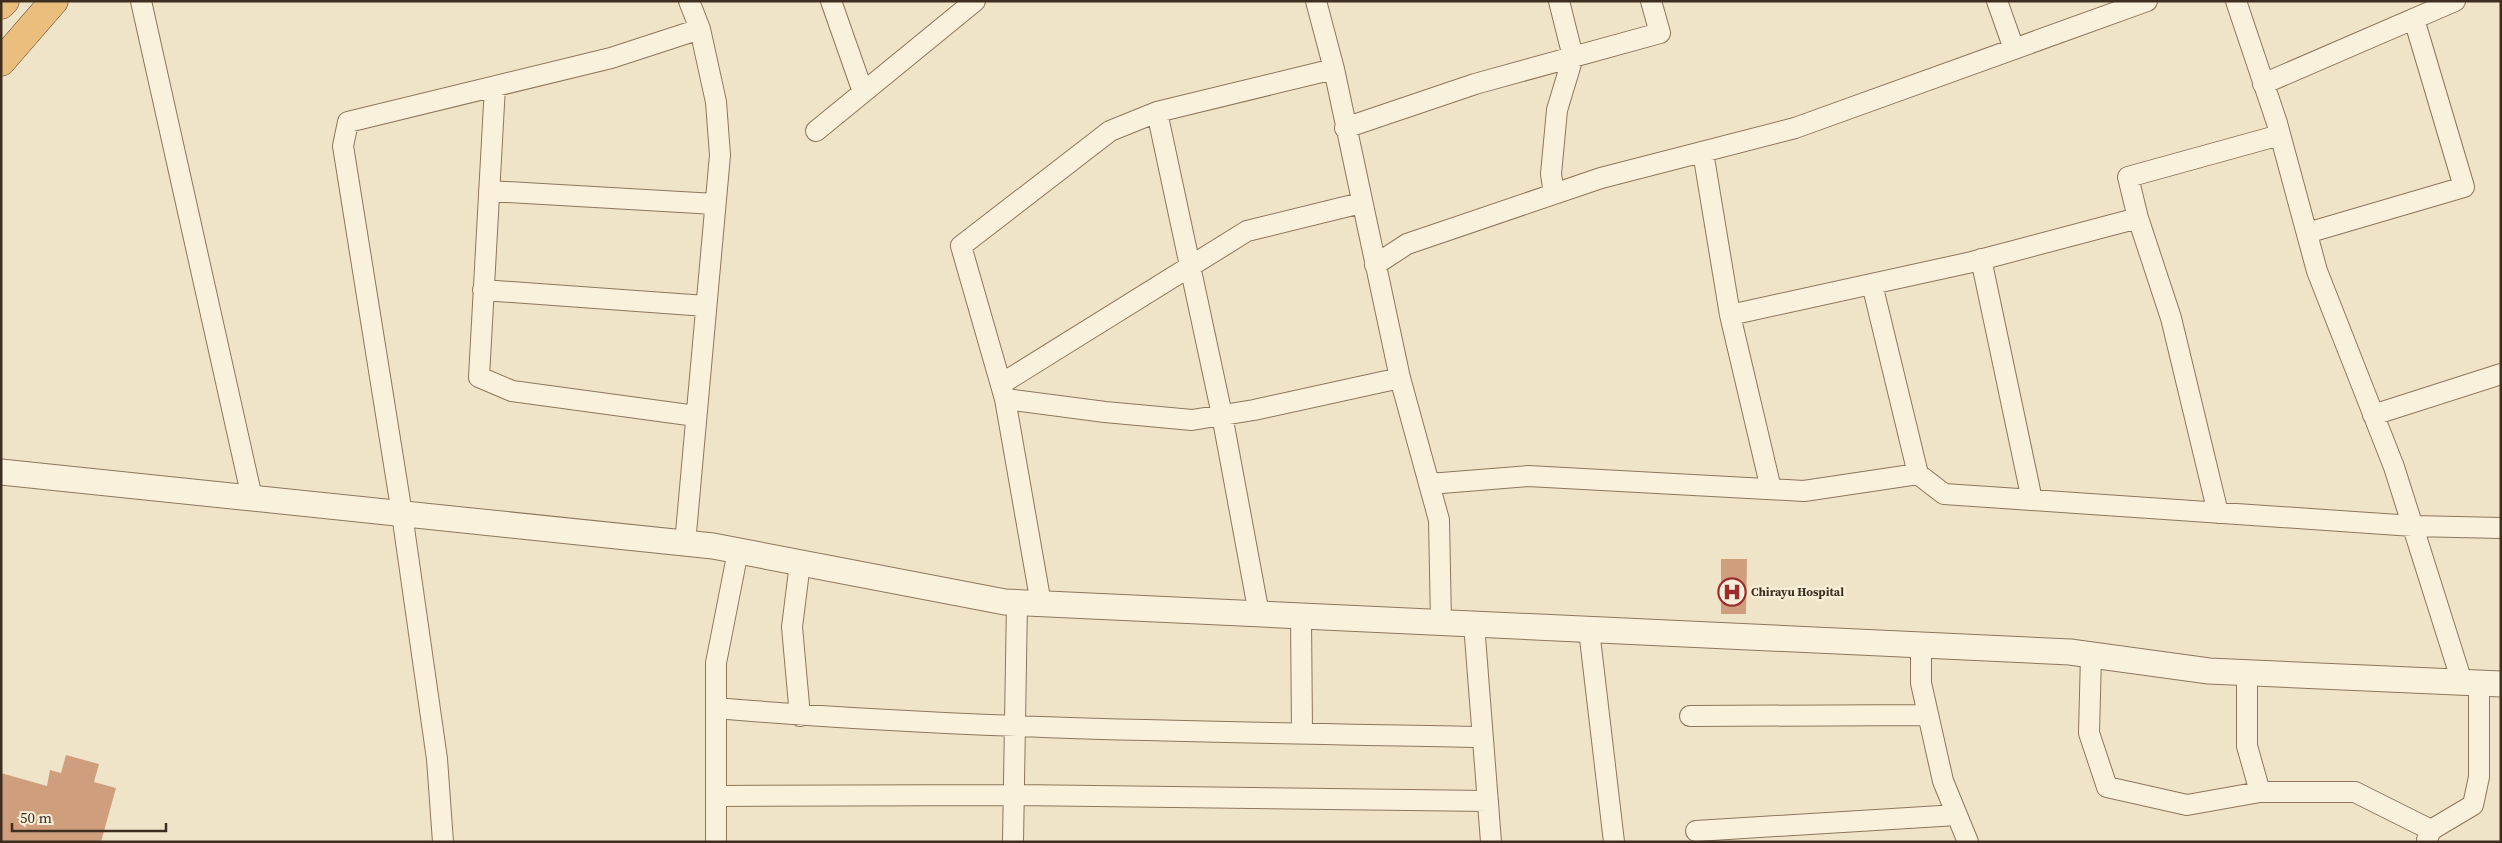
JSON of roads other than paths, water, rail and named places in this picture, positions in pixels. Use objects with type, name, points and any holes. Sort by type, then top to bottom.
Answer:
[{"type":"highway","points":[[1,6],[5,1]]},
{"type":"highway","points":[[1,62],[54,1]]},
{"type":"street","points":[[141,1],[252,498]]},
{"type":"street","points":[[685,544],[720,155],[716,102],[700,29],[689,1]]},
{"type":"street","points":[[831,1],[864,92]]},
{"type":"street","points":[[816,132],[975,1]]},
{"type":"street","points":[[1316,1],[1334,69],[1361,203],[1400,378],[1439,520],[1441,622]]},
{"type":"street","points":[[1554,194],[1551,174],[1556,110],[1573,57],[1559,1]]},
{"type":"street","points":[[1346,128],[1475,84],[1660,33],[1651,1]]},
{"type":"street","points":[[1997,1],[2014,49]]},
{"type":"street","points":[[1375,265],[1408,244],[1554,194],[1601,178],[1795,128],[2014,49],[2115,7],[2147,1]]},
{"type":"street","points":[[2092,655],[2089,733],[2107,787],[2187,805],[2260,792],[2355,792],[2429,836],[2473,805],[2479,777],[2481,683],[2413,526],[2394,468],[2317,271],[2280,135],[2236,1]]},
{"type":"street","points":[[2264,84],[2455,1]]},
{"type":"street","points":[[2307,233],[2464,188],[2414,19]]},
{"type":"street","points":[[443,842],[437,759],[402,514],[343,146],[348,122],[611,58],[700,29]]},
{"type":"street","points":[[1013,842],[1015,727],[1029,603],[1003,391],[962,246],[1110,131],[1157,112],[1334,69]]},
{"type":"street","points":[[495,86],[479,377],[512,391],[696,416]]},
{"type":"street","points":[[1157,112],[1222,415],[1259,614]]},
{"type":"street","points":[[2218,513],[2171,318],[2138,218],[2128,177],[2280,135]]},
{"type":"street","points":[[1703,152],[1730,316],[1771,489]]},
{"type":"street","points":[[489,191],[715,204]]},
{"type":"street","points":[[1003,391],[1190,266],[1247,231],[1361,203]]},
{"type":"street","points":[[1730,316],[1981,259],[2138,218]]},
{"type":"street","points":[[1981,259],[2032,500]]},
{"type":"street","points":[[1872,284],[1918,474],[1944,494],[2413,526],[2501,528]]},
{"type":"street","points":[[483,290],[706,306]]},
{"type":"street","points":[[2374,415],[2501,374]]},
{"type":"street","points":[[1003,391],[1106,412],[1192,420],[1400,378]]},
{"type":"street","points":[[1,472],[685,544],[738,551],[1029,603],[1921,645],[2092,655],[2209,670],[2481,683]]},
{"type":"street","points":[[1429,484],[1528,476],[1804,491],[1918,474]]},
{"type":"street","points":[[716,842],[716,664],[738,551]]},
{"type":"street","points":[[800,563],[792,627],[800,716]]},
{"type":"street","points":[[1301,616],[1302,733]]},
{"type":"street","points":[[1474,624],[1491,842]]},
{"type":"street","points":[[1590,630],[1614,842]]},
{"type":"street","points":[[1921,645],[1921,683],[1943,781],[1968,842]]},
{"type":"street","points":[[2247,672],[2247,746],[2260,792]]},
{"type":"street","points":[[716,708],[800,716],[1015,727],[1483,737]]},
{"type":"street","points":[[1690,716],[1928,714]]},
{"type":"street","points":[[716,796],[1014,795],[1488,801]]},
{"type":"street","points":[[1696,831],[1957,815]]},
{"type":"place","name":"Chirayu Hospital","points":[[1732,592]]}]
